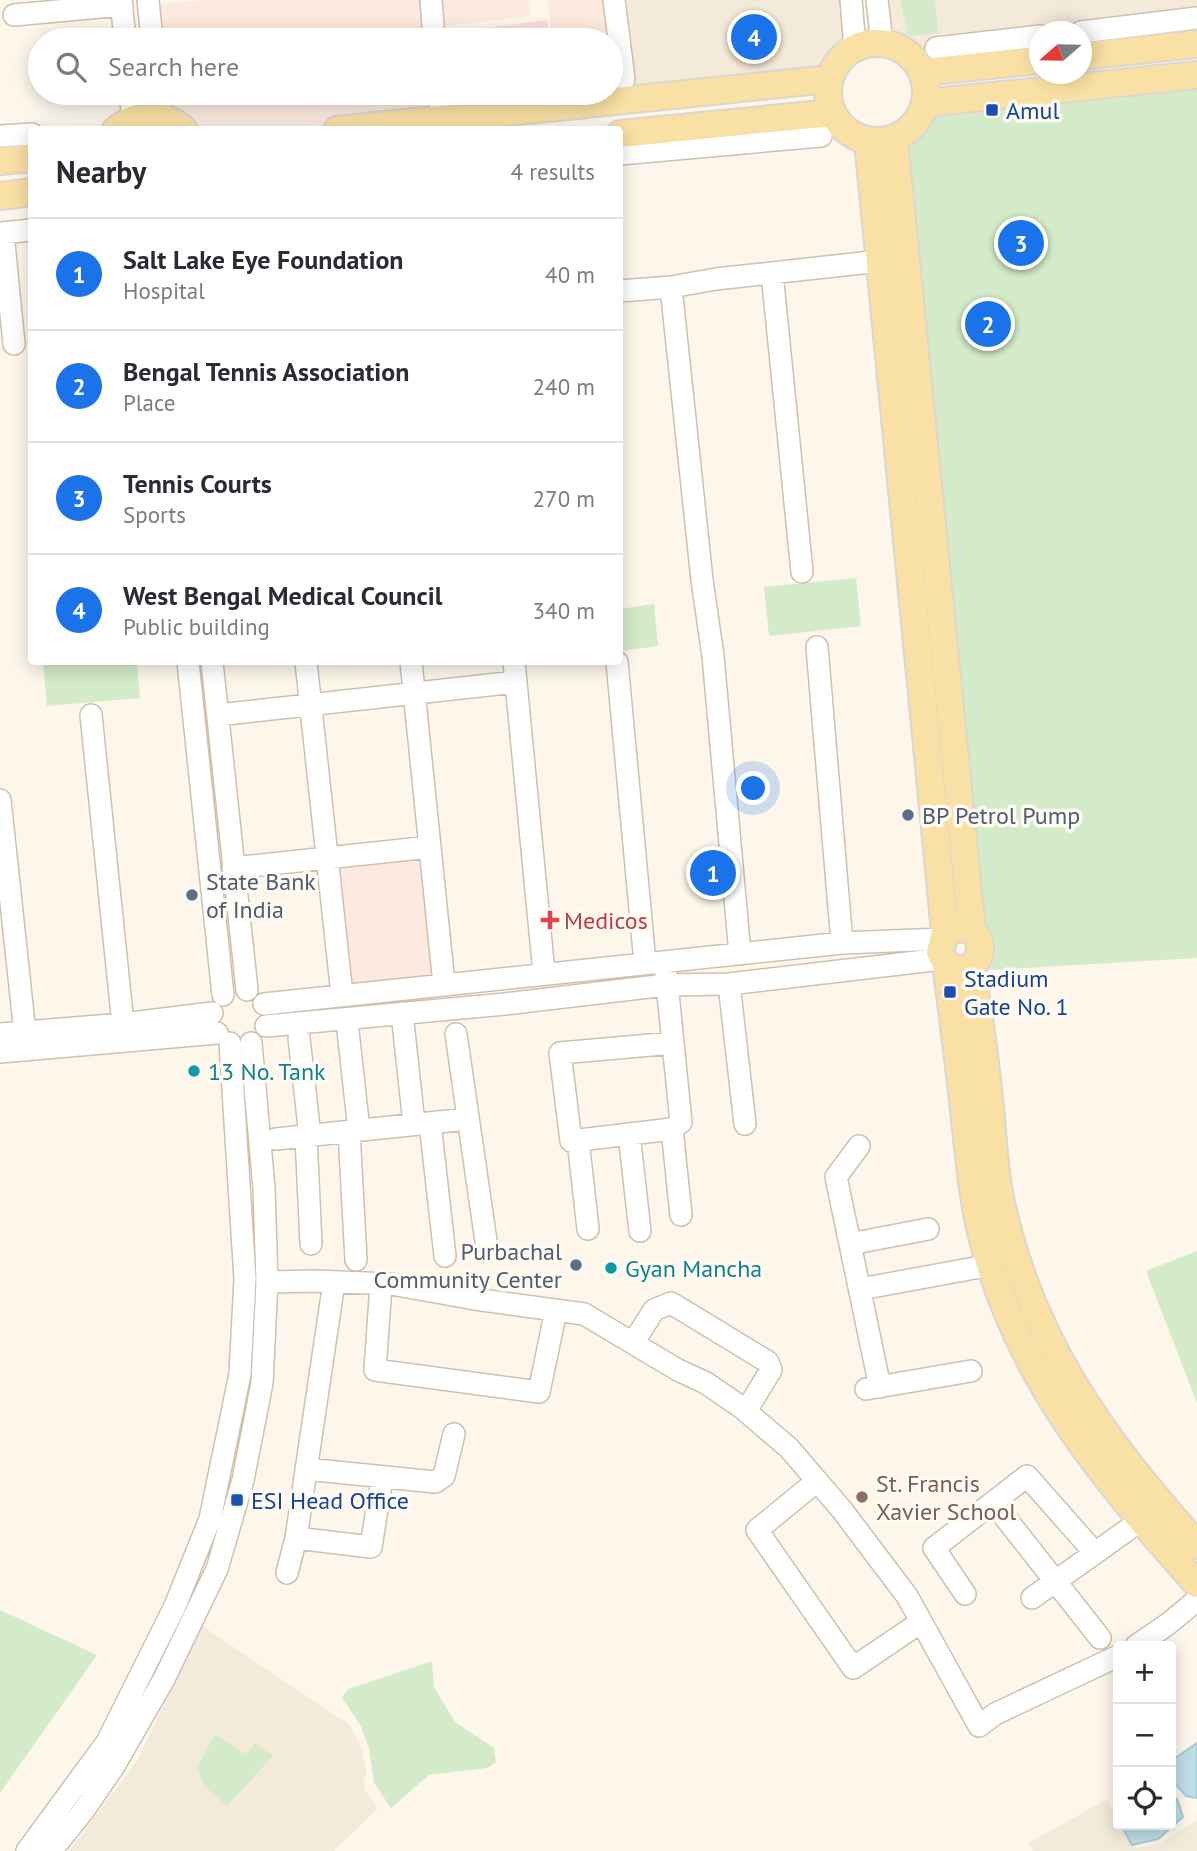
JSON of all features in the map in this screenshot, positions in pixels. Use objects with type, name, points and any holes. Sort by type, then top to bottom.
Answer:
[{"type":"main road","points":[[623,134],[827,125],[838,123],[851,135],[881,140],[905,133],[918,120],[927,91],[924,72],[901,49],[882,43],[868,43],[855,48],[838,60],[829,79],[827,125]]},
{"type":"main road","points":[[1092,55],[1197,44]]},
{"type":"main road","points":[[924,72],[1029,61]]},
{"type":"main road","points":[[925,103],[1197,75]]},
{"type":"main road","points":[[623,100],[829,79]]},
{"type":"main road","points":[[126,114],[142,116],[157,105]]},
{"type":"main road","points":[[159,105],[180,126]]},
{"type":"main road","points":[[375,126],[577,105]]},
{"type":"main road","points":[[881,140],[880,261],[899,328]]},
{"type":"main road","points":[[881,140],[934,682],[949,952],[988,1198],[991,1265],[1009,1317],[1030,1364],[1086,1453],[1140,1521],[1197,1584]]},
{"type":"main road","points":[[0,161],[28,158]]},
{"type":"main road","points":[[0,196],[28,192]]},
{"type":"main road","points":[[934,682],[972,931],[980,942],[981,949],[980,955],[949,952]]},
{"type":"main road","points":[[988,1198],[1045,1334],[1078,1393],[1107,1437],[1197,1545]]},
{"type":"main road","points":[[1086,1453],[1107,1437]]},
{"type":"street","points":[[149,0],[151,28]]},
{"type":"street","points":[[431,0],[433,28]]},
{"type":"street","points":[[614,0],[618,28]]},
{"type":"street","points":[[851,0],[855,48]]},
{"type":"street","points":[[877,0],[882,43]]},
{"type":"street","points":[[9,10],[121,2],[124,28]]},
{"type":"street","points":[[1092,31],[1197,18]]},
{"type":"street","points":[[936,48],[1029,37]]},
{"type":"street","points":[[623,71],[624,79]]},
{"type":"street","points":[[440,105],[442,119]]},
{"type":"street","points":[[623,154],[827,125]]},
{"type":"street","points":[[0,136],[28,134]]},
{"type":"street","points":[[15,344],[1,233],[28,230]]},
{"type":"street","points":[[623,291],[880,261]]},
{"type":"street","points":[[772,273],[802,572]]},
{"type":"street","points":[[671,287],[702,580],[713,656],[740,954]]},
{"type":"street","points":[[817,647],[842,943]]},
{"type":"street","points":[[51,1851],[99,1788],[136,1710],[210,1519],[240,1374],[244,1234],[227,1025],[188,665]]},
{"type":"street","points":[[212,665],[247,990]]},
{"type":"street","points":[[306,665],[327,859],[334,996],[329,1020]]},
{"type":"street","points":[[411,665],[444,984]]},
{"type":"street","points":[[617,665],[655,962],[666,985],[673,1043],[681,1122],[672,1129],[571,1141],[560,1053],[673,1043]]},
{"type":"street","points":[[218,715],[414,693],[515,672],[544,974]]},
{"type":"street","points":[[91,715],[123,1032]]},
{"type":"street","points":[[0,800],[25,1033]]},
{"type":"street","points":[[203,809],[227,807]]},
{"type":"street","points":[[233,868],[430,847]]},
{"type":"street","points":[[264,1004],[842,943],[949,952]]},
{"type":"street","points":[[266,1026],[483,1006],[666,985],[729,984],[949,952]]},
{"type":"street","points":[[481,980],[483,1006]]},
{"type":"street","points":[[729,984],[745,1124]]},
{"type":"street","points":[[0,1034],[123,1032],[227,1025],[260,1036],[266,1026],[267,1015],[264,1004],[257,995],[247,990],[232,990],[227,1025],[264,1188],[267,1282],[262,1383],[243,1480],[229,1532],[217,1569],[169,1671],[107,1742],[27,1851]]},
{"type":"street","points":[[402,1013],[445,1256]]},
{"type":"street","points":[[348,1031],[354,1131],[356,1260]]},
{"type":"street","points":[[0,1052],[123,1032]]},
{"type":"street","points":[[456,1034],[486,1248]]},
{"type":"street","points":[[299,1038],[308,1136],[311,1244]]},
{"type":"street","points":[[276,1139],[467,1119]]},
{"type":"street","points":[[672,1129],[681,1215]]},
{"type":"street","points":[[629,1134],[640,1231]]},
{"type":"street","points":[[578,1140],[588,1229]]},
{"type":"street","points":[[859,1146],[836,1177],[860,1289],[873,1388],[971,1371]]},
{"type":"street","points":[[850,1244],[928,1229]]},
{"type":"street","points":[[860,1289],[991,1265]]},
{"type":"street","points":[[267,1282],[381,1284],[584,1314],[678,1370],[706,1383],[746,1411],[789,1448],[842,1510],[907,1596],[979,1726],[995,1714],[1113,1658]]},
{"type":"street","points":[[287,1573],[296,1538],[334,1282]]},
{"type":"street","points":[[381,1284],[375,1370],[539,1392],[556,1310]]},
{"type":"street","points":[[633,1343],[654,1310],[671,1303],[768,1362],[771,1370],[746,1411]]},
{"type":"street","points":[[243,1312],[265,1314]]},
{"type":"street","points":[[306,1469],[435,1482],[444,1476],[454,1434]]},
{"type":"street","points":[[965,1594],[934,1548],[1027,1476],[1095,1553]]},
{"type":"street","points":[[296,1538],[371,1547],[382,1478]]},
{"type":"street","points":[[817,1481],[757,1530],[853,1668],[921,1622]]},
{"type":"street","points":[[993,1502],[1100,1638]]},
{"type":"street","points":[[1032,1598],[1140,1521]]},
{"type":"street","points":[[1144,1641],[1168,1625],[1197,1600]]},
{"type":"shaded area","points":[[203,0],[528,0],[531,16],[428,28],[156,28],[153,5]]},
{"type":"shaded area","points":[[548,0],[608,0],[612,28],[551,28]]},
{"type":"shaded area","points":[[618,0],[844,0],[850,45],[835,55],[825,74],[626,92],[623,28],[620,28]]},
{"type":"shaded area","points":[[882,0],[1197,0],[1197,37],[1092,48],[1092,21],[1029,21],[1029,55],[926,67],[899,38],[885,34]]},
{"type":"shaded area","points":[[547,20],[548,28],[485,28]]},
{"type":"shaded area","points":[[164,105],[514,105],[312,126],[187,126],[165,111]]},
{"type":"shaded area","points":[[426,852],[441,978],[347,990],[333,861]]},
{"type":"shaded area","points":[[202,1626],[350,1725],[362,1750],[367,1776],[363,1777],[365,1790],[378,1808],[334,1851],[69,1851],[136,1762]]},
{"type":"shaded area","points":[[1107,1799],[1113,1813],[1113,1830],[1121,1830],[1132,1846],[1137,1848],[1161,1843],[1197,1820],[1197,1851],[1033,1851],[1029,1843]]},
{"type":"green space","points":[[900,0],[935,0],[938,33],[908,36]]},
{"type":"green space","points":[[1197,82],[1197,958],[990,970],[953,669],[899,144],[922,125],[930,108]]},
{"type":"green space","points":[[856,578],[861,626],[769,636],[764,587]]},
{"type":"green space","points":[[654,604],[658,646],[623,651],[623,609]]},
{"type":"green space","points":[[43,665],[137,665],[140,698],[47,706]]},
{"type":"green space","points":[[1197,1251],[1197,1403],[1146,1271]]},
{"type":"green space","points":[[0,1610],[97,1655],[0,1793]]},
{"type":"green space","points":[[432,1661],[434,1687],[455,1722],[494,1748],[496,1762],[487,1768],[429,1775],[391,1808],[374,1783],[369,1748],[361,1726],[342,1698],[348,1689]]},
{"type":"green space","points":[[215,1734],[246,1754],[255,1743],[273,1756],[227,1806],[204,1786],[197,1767]]},
{"type":"water","points":[[1197,1743],[1197,1798],[1186,1796],[1176,1785],[1176,1758]]},
{"type":"water","points":[[1176,1798],[1177,1799],[1183,1817],[1176,1823]]},
{"type":"water","points":[[1124,1830],[1168,1830],[1158,1839],[1132,1845]]},
{"type":"place","name":"West Bengal Medical Council","points":[[754,37]]},
{"type":"place","name":"Amul","points":[[992,110]]},
{"type":"place","name":"Tennis Courts","points":[[1021,243]]},
{"type":"place","name":"Bengal Tennis Association","points":[[988,324]]},
{"type":"place","name":"BP Petrol Pump","points":[[908,815]]},
{"type":"place","name":"Salt Lake Eye Foundation","points":[[713,873]]},
{"type":"place","name":"State Bank of India","points":[[192,895]]},
{"type":"place","name":"Medicos","points":[[550,920]]},
{"type":"place","name":"Stadium Gate No. 1","points":[[950,992]]},
{"type":"place","name":"13 No. Tank","points":[[194,1071]]},
{"type":"place","name":"Purbachal Community Center","points":[[576,1265]]},
{"type":"place","name":"Gyan Mancha","points":[[611,1268]]},
{"type":"place","name":"St. Francis Xavier School","points":[[862,1497]]},
{"type":"place","name":"ESI Head Office","points":[[237,1500]]}]
